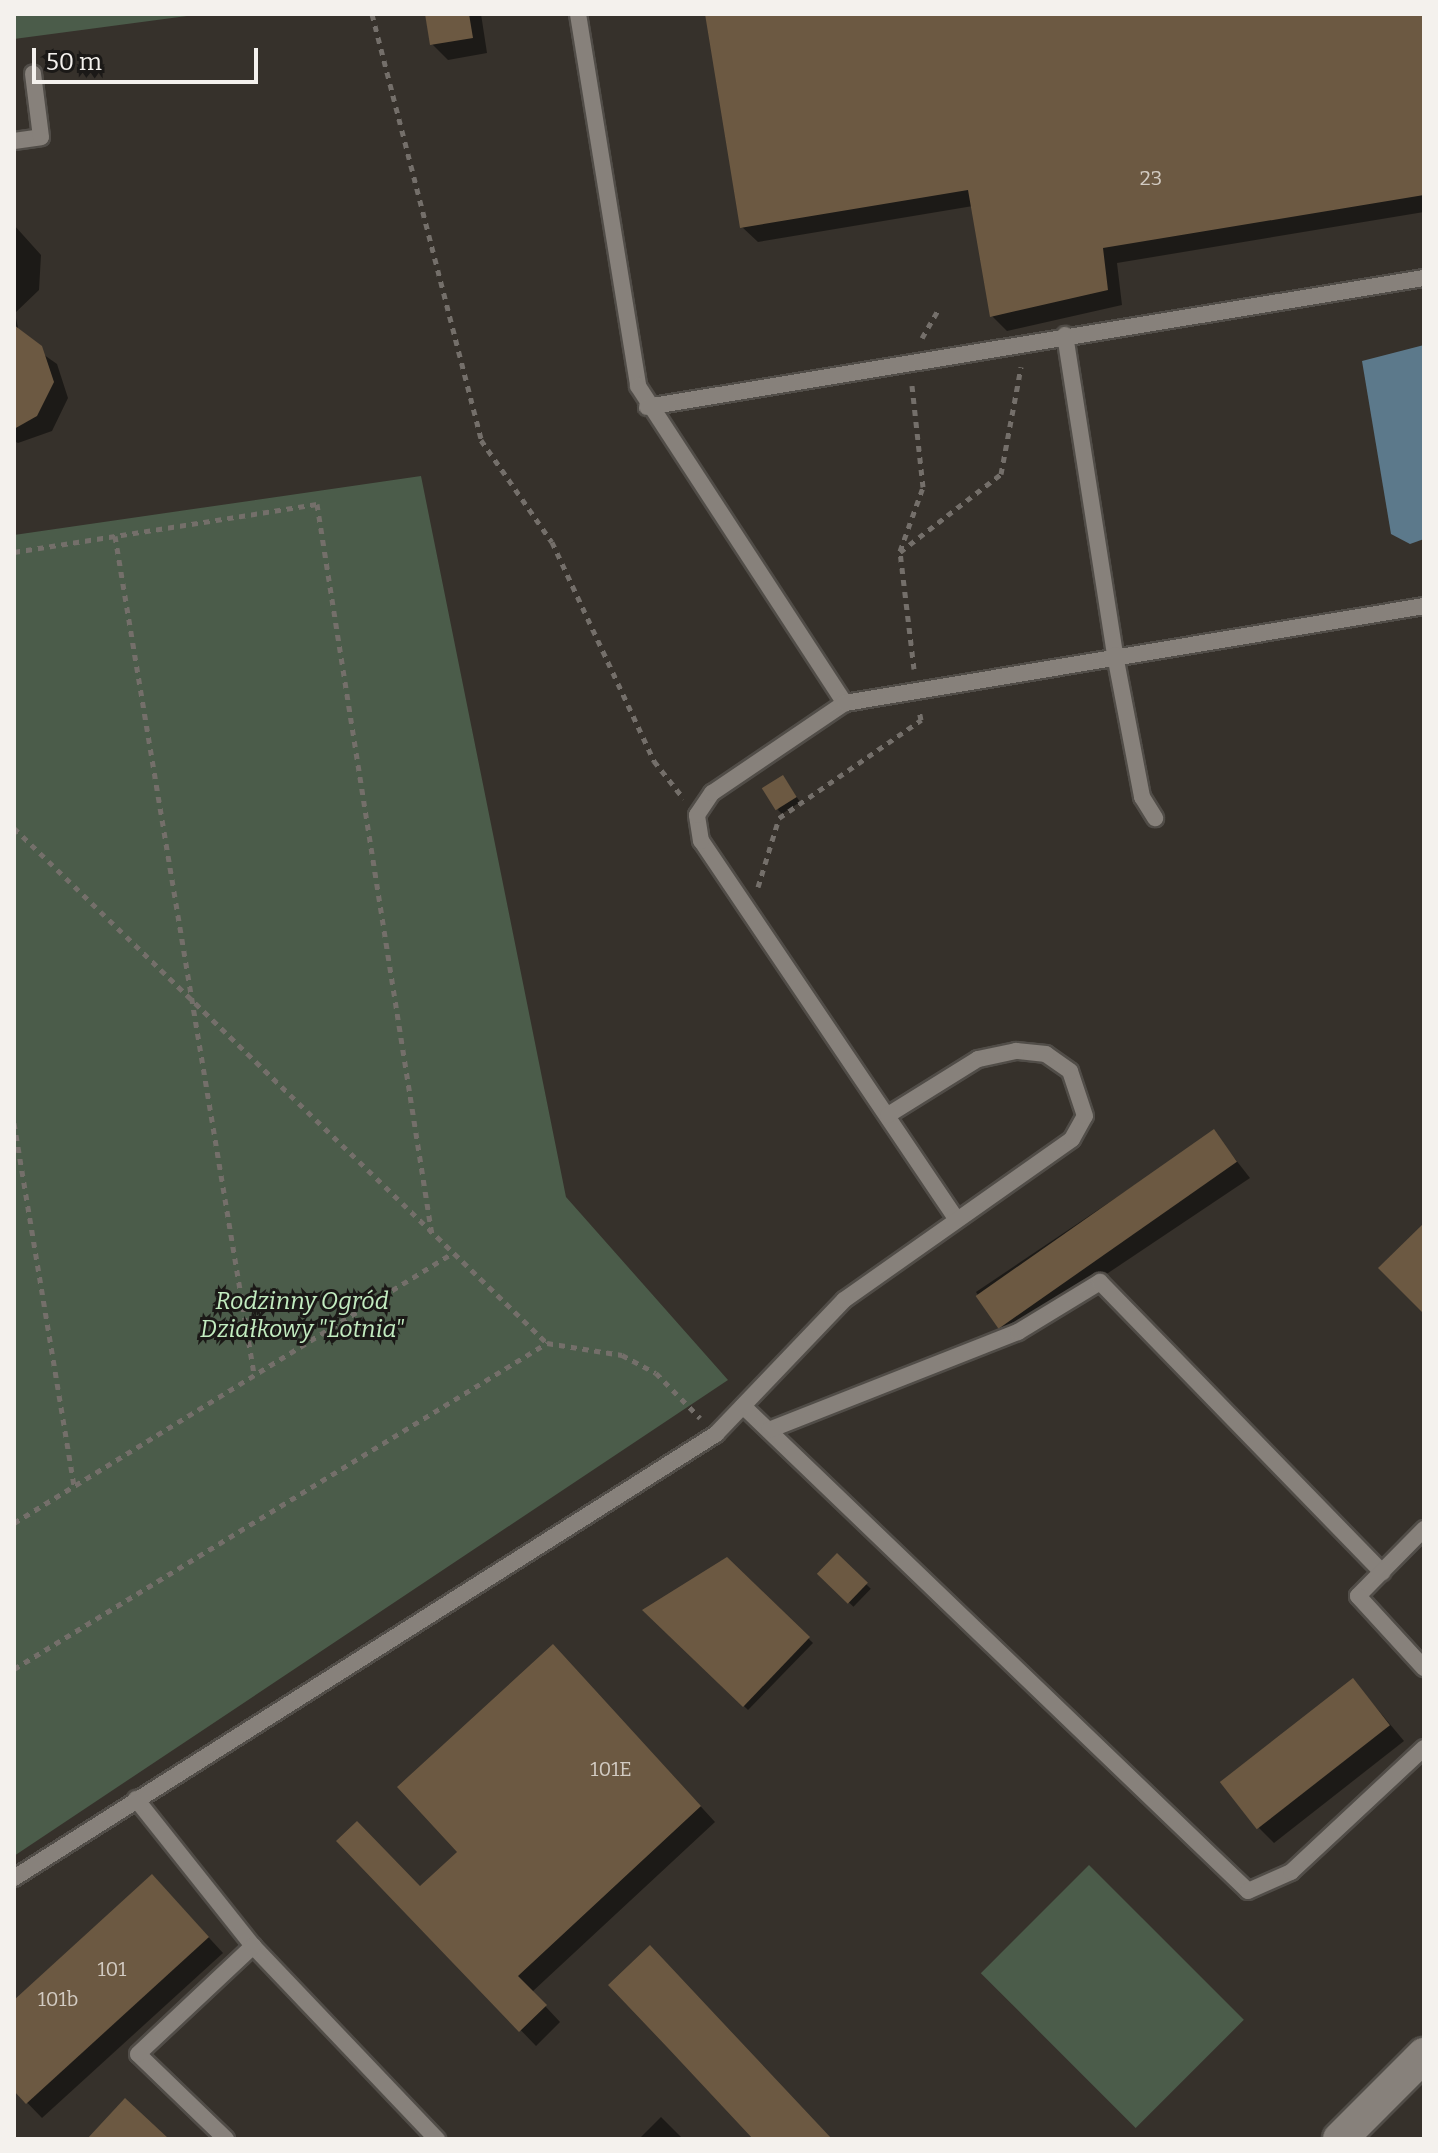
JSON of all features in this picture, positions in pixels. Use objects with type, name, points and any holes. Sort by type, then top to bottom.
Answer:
[{"type":"street","points":[[1340,2139],[1424,2055]]},
{"type":"lane","points":[[578,14],[647,407],[845,703]]},
{"type":"lane","points":[[14,141],[41,137],[33,74]]},
{"type":"lane","points":[[647,407],[1065,335],[1424,278]]},
{"type":"lane","points":[[1065,335],[1115,655],[1142,797],[1155,818]]},
{"type":"lane","points":[[955,1217],[701,841],[697,815],[712,793],[845,703],[1115,655],[1424,606]]},
{"type":"lane","points":[[14,1878],[716,1434],[844,1300],[955,1217],[1072,1139],[1085,1116],[1070,1071],[1046,1054],[978,1059],[888,1115]]},
{"type":"lane","points":[[769,1430],[1018,1332],[1100,1282],[1382,1572]]},
{"type":"lane","points":[[743,1406],[1248,1891],[1291,1872],[1424,1748]]},
{"type":"lane","points":[[1424,1529],[1358,1596],[1424,1668]]},
{"type":"lane","points":[[136,1799],[253,1946],[437,2139]]},
{"type":"lane","points":[[226,2139],[138,2054],[253,1946]]},
{"type":"path","points":[[372,14],[481,440],[552,542],[654,761],[697,815]]},
{"type":"path","points":[[750,913],[779,818],[921,720],[900,552],[923,487],[910,402],[913,362],[939,308]]},
{"type":"path","points":[[900,552],[1001,474],[1026,342]]},
{"type":"path","points":[[14,552],[317,504],[432,1235]]},
{"type":"path","points":[[115,536],[254,1374]]},
{"type":"path","points":[[14,828],[451,1254],[547,1343],[622,1355],[656,1373],[689,1406]]},
{"type":"path","points":[[14,1123],[74,1487]]},
{"type":"path","points":[[14,1523],[451,1254]]},
{"type":"path","points":[[14,1669],[547,1343]]},
{"type":"green space","points":[[14,14],[202,14],[14,39]]},
{"type":"green space","name":"Rodzinny Ogród Działkowy \"Lotnia\"","points":[[421,476],[566,1197],[728,1380],[14,1856],[14,535]]},
{"type":"green space","points":[[1089,1865],[1244,2020],[1136,2128],[981,1973]]},
{"type":"water","points":[[1424,345],[1424,539],[1410,544],[1391,534],[1362,361]]},
{"type":"building","points":[[425,14],[469,14],[473,38],[430,45]]},
{"type":"building","points":[[705,14],[1424,14],[1424,195],[1103,248],[1108,290],[990,317],[968,190],[740,228]]},
{"type":"building","points":[[14,325],[42,346],[54,382],[37,416],[14,429]]},
{"type":"building","points":[[783,775],[797,797],[776,810],[762,788]]},
{"type":"building","points":[[1214,1129],[1237,1162],[999,1329],[976,1296]]},
{"type":"building","points":[[1424,1223],[1424,1314],[1378,1268]]},
{"type":"building","points":[[837,1553],[868,1583],[848,1604],[817,1574]]},
{"type":"building","points":[[727,1557],[810,1637],[743,1707],[642,1610]]},
{"type":"building","points":[[553,1644],[701,1806],[518,1976],[547,2005],[519,2032],[336,1841],[357,1821],[420,1886],[457,1852],[397,1787]]},
{"type":"building","points":[[1353,1678],[1390,1725],[1257,1829],[1220,1782]]},
{"type":"building","points":[[152,1874],[209,1937],[26,2104],[14,2091],[14,2000]]},
{"type":"building","points":[[650,1945],[832,2139],[753,2139],[608,1985]]},
{"type":"building","points":[[125,2098],[169,2139],[87,2139]]}]
